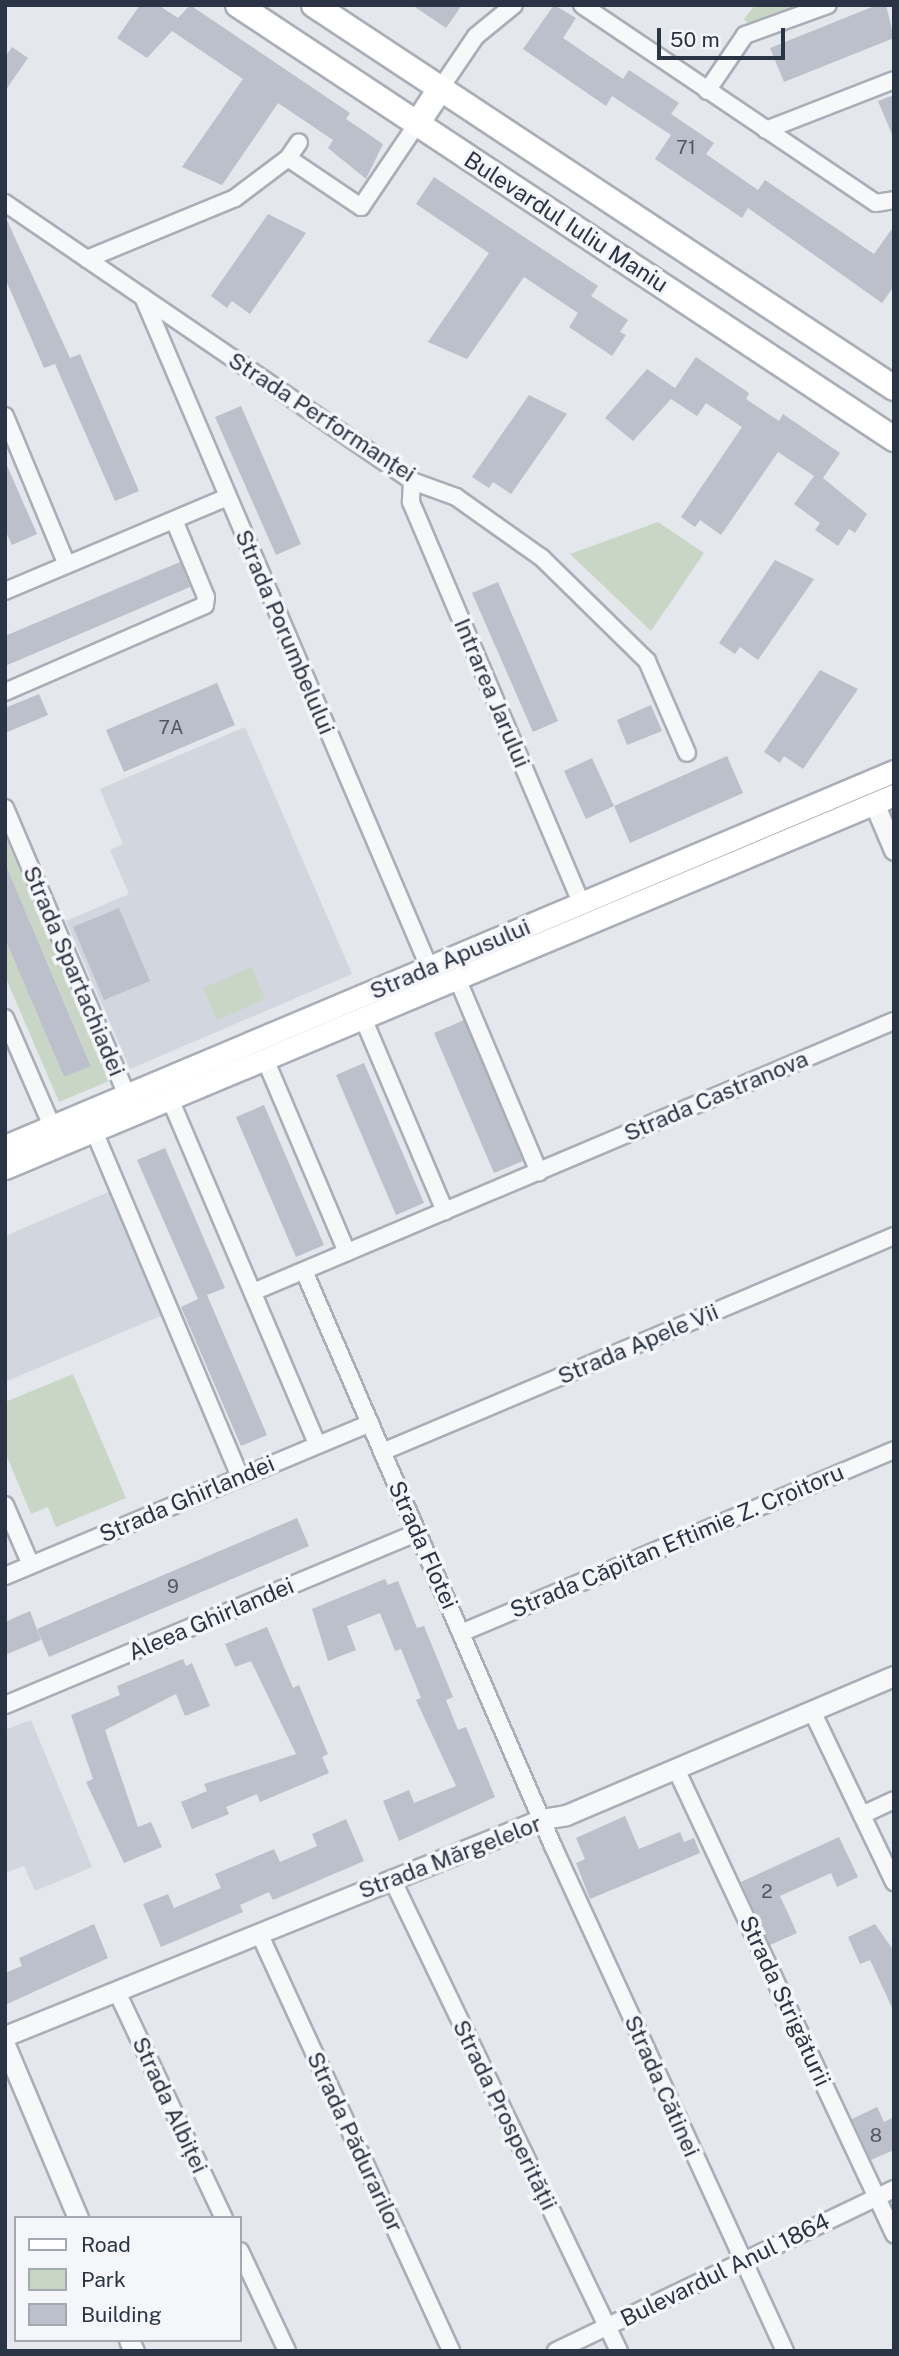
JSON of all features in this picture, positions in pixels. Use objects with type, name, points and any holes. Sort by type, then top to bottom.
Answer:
[{"type":"main road","name":"Bulevardul Iuliu Maniu","points":[[238,5],[894,439]]},
{"type":"main road","name":"Bulevardul Iuliu Maniu","points":[[314,5],[892,384]]},
{"type":"main road","points":[[417,124],[440,89]]},
{"type":"main road","name":"Strada Apusului","points":[[5,1168],[56,1136],[90,1121],[170,1099],[265,1059],[359,1008],[581,903],[894,771]]},
{"type":"main road","points":[[866,782],[884,799]]},
{"type":"main road","name":"Strada Apusului","points":[[90,1121],[127,1095],[359,1008],[445,968],[884,799]]},
{"type":"main road","name":"Strada Apusului","points":[[5,1146],[56,1136]]},
{"type":"street","points":[[440,89],[476,36],[514,5]]},
{"type":"street","points":[[582,5],[876,203],[894,200]]},
{"type":"street","points":[[707,90],[745,35],[828,5]]},
{"type":"street","points":[[766,130],[894,80]]},
{"type":"street","points":[[288,158],[361,207],[417,124]]},
{"type":"street","points":[[87,259],[235,198],[288,158],[299,142]]},
{"type":"street","name":"Strada Performanței","points":[[5,203],[412,481],[456,498],[532,550],[647,661],[687,753]]},
{"type":"street","name":"Strada Porumbelului","points":[[143,297],[228,498],[445,968]]},
{"type":"street","points":[[5,416],[67,565]]},
{"type":"street","name":"Intrarea Jarului","points":[[412,481],[411,502],[581,903]]},
{"type":"street","points":[[5,591],[228,498]]},
{"type":"street","points":[[5,692],[205,605],[206,597],[174,520]]},
{"type":"street","points":[[884,799],[894,850]]},
{"type":"street","name":"Strada Spartachiadei","points":[[5,808],[127,1095]]},
{"type":"street","points":[[445,968],[539,1172]]},
{"type":"street","points":[[359,1008],[445,1211]]},
{"type":"street","points":[[5,1017],[56,1136]]},
{"type":"street","name":"Strada Castranova","points":[[253,1292],[894,1021]]},
{"type":"street","points":[[265,1059],[347,1252]]},
{"type":"street","points":[[170,1099],[317,1444]]},
{"type":"street","points":[[90,1121],[240,1476]]},
{"type":"street","name":"Strada Apele Vii","points":[[382,1452],[894,1236]]},
{"type":"street","name":"Strada Flotei","points":[[304,1271],[542,1819]]},
{"type":"street","name":"Strada Ghirlandei","points":[[5,1576],[370,1423]]},
{"type":"street","name":"Strada Căpitan Eftimie Z. Croitoru","points":[[461,1633],[894,1450]]},
{"type":"street","points":[[5,1505],[30,1566]]},
{"type":"street","name":"Aleea Ghirlandei","points":[[5,1705],[417,1533]]},
{"type":"street","name":"Strada Mărgelelor","points":[[5,2036],[542,1819],[566,1815],[894,1676]]},
{"type":"street","points":[[812,1711],[894,1882]]},
{"type":"street","name":"Strada Strigăturii","points":[[676,1769],[894,2234]]},
{"type":"street","points":[[862,1815],[894,1800]]},
{"type":"street","name":"Strada Cătinei","points":[[542,1819],[742,2262],[785,2351]]},
{"type":"street","name":"Strada Prosperității","points":[[392,1880],[619,2351]]},
{"type":"street","name":"Strada Pădurarilor","points":[[258,1933],[451,2351]]},
{"type":"street","name":"Strada Albiței","points":[[117,1992],[223,2216]]},
{"type":"street","points":[[5,2045],[77,2216]]},
{"type":"street","name":"Bulevardul Anul 1864","points":[[556,2351],[894,2189]]},
{"type":"street","points":[[242,2255],[287,2351]]},
{"type":"shaded area","points":[[245,727],[352,974],[130,1069],[66,921],[129,894],[110,850],[123,844],[100,789]]},
{"type":"shaded area","points":[[111,1191],[163,1315],[5,1382],[5,1236]]},
{"type":"shaded area","points":[[31,1720],[92,1867],[35,1891],[24,1866],[5,1873],[5,1730]]},
{"type":"green space","points":[[755,5],[828,5],[757,31],[744,19]]},
{"type":"green space","points":[[658,522],[704,553],[651,631],[570,554]]},
{"type":"green space","points":[[5,836],[109,1081],[59,1102],[5,976],[5,939],[64,1077],[91,1065],[5,863]]},
{"type":"green space","points":[[252,967],[265,999],[217,1020],[203,988]]},
{"type":"green space","points":[[73,1374],[126,1498],[56,1527],[48,1507],[31,1514],[5,1452],[5,1402]]},
{"type":"building","points":[[140,5],[158,5],[178,18],[190,5],[350,113],[346,119],[383,144],[366,179],[328,148],[333,140],[278,103],[222,185],[182,167],[243,79],[172,31],[147,58],[117,38]]},
{"type":"building","points":[[412,5],[462,5],[446,28]]},
{"type":"building","points":[[554,5],[576,18],[563,38],[623,79],[629,70],[679,103],[671,114],[714,143],[706,154],[758,190],[765,180],[874,254],[894,226],[894,286],[882,303],[748,208],[742,218],[655,159],[671,135],[612,96],[606,106],[523,49]]},
{"type":"building","points":[[877,5],[886,5],[894,38],[784,82],[770,48]]},
{"type":"building","points":[[12,47],[28,58],[5,91],[5,57]]},
{"type":"building","points":[[894,95],[894,139],[878,101]]},
{"type":"building","points":[[434,177],[598,286],[591,296],[628,320],[620,332],[626,335],[612,356],[569,327],[578,313],[524,277],[467,359],[428,342],[489,253],[416,204]]},
{"type":"building","points":[[268,214],[306,233],[250,314],[232,301],[227,308],[211,296]]},
{"type":"building","points":[[5,216],[70,358],[80,354],[139,491],[115,501],[55,364],[44,368],[5,278]]},
{"type":"building","points":[[696,357],[749,393],[746,399],[779,421],[783,414],[840,453],[823,478],[867,514],[855,533],[849,529],[838,546],[815,530],[820,523],[794,504],[814,476],[778,452],[721,535],[700,520],[695,527],[681,517],[742,427],[706,403],[697,416],[671,399],[633,441],[605,418],[647,369],[675,388]]},
{"type":"building","points":[[529,395],[567,414],[511,494],[493,482],[489,488],[472,477]]},
{"type":"building","points":[[241,406],[301,544],[276,555],[215,417]]},
{"type":"building","points":[[5,461],[37,534],[12,545],[5,530]]},
{"type":"building","points":[[775,560],[814,579],[758,660],[740,647],[735,654],[719,643]]},
{"type":"building","points":[[180,562],[190,587],[5,666],[5,636]]},
{"type":"building","points":[[498,582],[558,721],[533,732],[472,593]]},
{"type":"building","points":[[820,670],[858,689],[803,769],[784,756],[780,763],[764,752]]},
{"type":"building","points":[[217,683],[235,725],[124,772],[106,730]]},
{"type":"building","points":[[39,694],[48,715],[5,733],[5,708]]},
{"type":"building","points":[[651,705],[662,731],[627,745],[617,720]]},
{"type":"building","points":[[727,756],[743,793],[630,843],[614,806]]},
{"type":"building","points":[[592,758],[614,806],[586,819],[564,771]]},
{"type":"building","points":[[5,863],[91,1066],[64,1077],[5,939]]},
{"type":"building","points":[[119,908],[150,981],[104,1000],[73,927]]},
{"type":"building","points":[[464,1020],[523,1161],[494,1173],[434,1033]]},
{"type":"building","points":[[364,1063],[424,1203],[396,1215],[336,1075]]},
{"type":"building","points":[[264,1105],[324,1245],[296,1257],[236,1117]]},
{"type":"building","points":[[165,1148],[225,1288],[207,1295],[267,1435],[241,1446],[181,1307],[198,1299],[137,1160]]},
{"type":"building","points":[[297,1518],[309,1546],[49,1657],[37,1629]]},
{"type":"building","points":[[385,1579],[388,1585],[398,1581],[417,1628],[424,1626],[453,1697],[446,1700],[458,1730],[466,1727],[495,1797],[399,1841],[383,1801],[409,1790],[414,1803],[456,1786],[416,1700],[421,1698],[401,1649],[395,1651],[380,1613],[347,1626],[356,1650],[328,1661],[312,1609]]},
{"type":"building","points":[[30,1611],[41,1640],[5,1655],[5,1622]]},
{"type":"building","points":[[267,1627],[293,1688],[299,1685],[328,1754],[322,1757],[329,1773],[260,1802],[257,1794],[226,1807],[229,1814],[192,1829],[181,1802],[207,1791],[204,1784],[296,1754],[251,1661],[235,1667],[225,1644]]},
{"type":"building","points":[[183,1659],[186,1666],[192,1663],[210,1706],[185,1716],[176,1694],[105,1730],[138,1827],[151,1822],[162,1847],[124,1863],[86,1782],[93,1779],[71,1715],[120,1695],[117,1686]]},
{"type":"building","points":[[625,1816],[639,1849],[680,1832],[684,1842],[694,1838],[700,1853],[590,1899],[576,1863],[585,1859],[576,1838]]},
{"type":"building","points":[[346,1819],[364,1861],[273,1900],[269,1892],[240,1905],[243,1912],[161,1947],[143,1904],[168,1894],[174,1908],[221,1888],[215,1874],[274,1849],[280,1862],[317,1846],[312,1834]]},
{"type":"building","points":[[839,1837],[858,1877],[837,1887],[831,1873],[780,1896],[797,1933],[770,1945],[741,1882]]},
{"type":"building","points":[[94,1924],[108,1958],[5,2005],[5,1973],[22,1966],[19,1958]]},
{"type":"building","points":[[875,1924],[894,1951],[894,2012],[870,1960],[860,1964],[848,1937]]},
{"type":"building","points":[[877,2107],[884,2122],[894,2117],[894,2150],[871,2160],[852,2119]]}]
